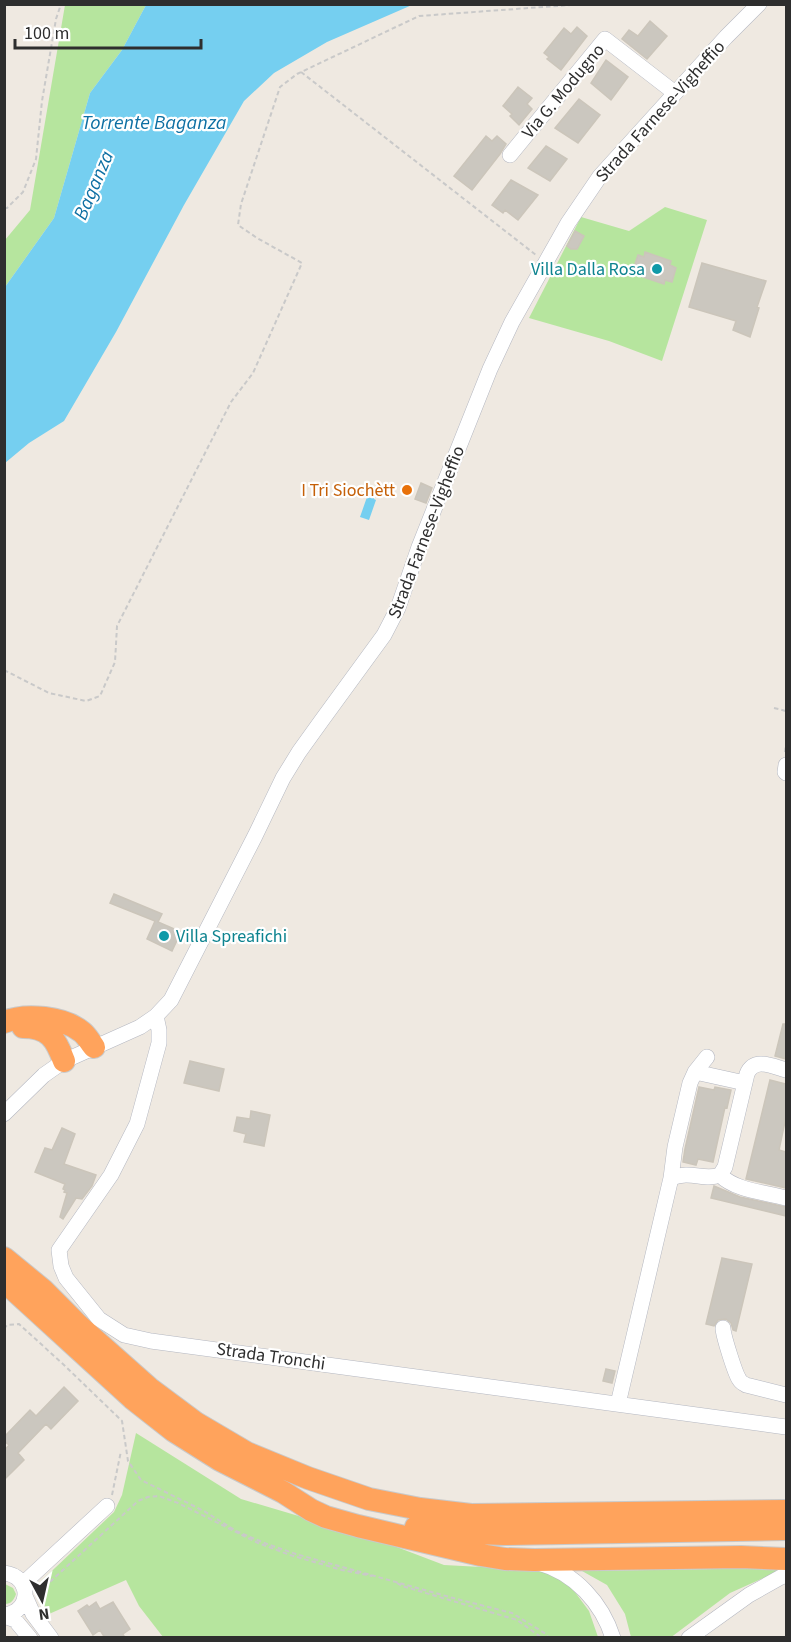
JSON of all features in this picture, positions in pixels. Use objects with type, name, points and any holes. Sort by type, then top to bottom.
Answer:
[{"type":"highway","points":[[4,1022],[35,1018],[59,1020],[84,1033],[94,1047]]},
{"type":"highway","points":[[4,1031],[12,1028],[36,1027],[47,1032],[58,1046],[64,1061]]},
{"type":"highway","points":[[4,1245],[43,1290],[78,1325],[149,1388],[196,1423],[248,1453],[308,1479],[369,1499],[420,1509],[471,1515],[786,1511]]},
{"type":"highway","points":[[4,1258],[43,1290]]},
{"type":"highway","points":[[7,1284],[152,1415],[197,1446],[283,1492],[318,1514],[464,1552],[525,1560],[733,1557],[786,1559]]},
{"type":"highway","points":[[268,1485],[318,1504],[353,1514],[397,1524],[450,1532],[504,1534],[786,1529]]},
{"type":"street","name":"Strada Farnese-Vigheffio","points":[[4,1114],[44,1075],[64,1061],[140,1027],[156,1016],[171,1000],[283,778],[299,752],[384,635],[399,608],[490,369],[512,321],[568,223],[600,176],[726,37],[759,4]]},
{"type":"street","name":"Via G. Modugno","points":[[510,155],[605,39],[675,93]]},
{"type":"street","points":[[786,765],[786,773]]},
{"type":"street","name":"Strada Tronchi","points":[[156,1016],[159,1043],[137,1124],[111,1175],[59,1250],[61,1266],[66,1278],[99,1318],[124,1335],[151,1341],[786,1427]]},
{"type":"street","points":[[618,1404],[671,1178],[675,1147],[690,1083],[695,1072],[707,1057]]},
{"type":"street","points":[[671,1178],[683,1174],[711,1177],[720,1174],[726,1164],[751,1066],[757,1064],[786,1070]]},
{"type":"street","points":[[695,1072],[745,1083]]},
{"type":"street","points":[[720,1174],[737,1186],[786,1198]]},
{"type":"street","points":[[723,1328],[723,1336],[736,1375],[741,1382],[786,1395]]},
{"type":"street","points":[[51,1638],[33,1614],[27,1593],[27,1580],[107,1506]]},
{"type":"street","points":[[525,1560],[553,1568],[581,1587],[602,1612],[613,1638]]},
{"type":"street","points":[[4,1573],[15,1576],[27,1593]]},
{"type":"street","points":[[689,1638],[749,1595],[786,1576]]},
{"type":"street","points":[[4,1615],[20,1608],[27,1593]]},
{"type":"street","points":[[4,1615],[15,1620],[30,1638]]},
{"type":"path","points":[[4,208],[7,208],[23,192],[36,159],[42,101],[56,19],[61,4]]},
{"type":"path","points":[[4,670],[49,693],[86,701],[100,696],[115,662],[117,626],[231,402],[253,373],[302,263],[238,225],[241,204],[280,87],[301,72],[418,16],[584,4]]},
{"type":"path","points":[[301,72],[545,263]]},
{"type":"path","points":[[774,708],[786,711]]},
{"type":"path","points":[[4,1329],[8,1325],[19,1324],[122,1421],[129,1461],[141,1480],[204,1511],[236,1531],[267,1544],[512,1613],[549,1638]]},
{"type":"path","points":[[107,1506],[112,1496],[121,1451]]},
{"type":"path","points":[[27,1593],[138,1501],[159,1496],[178,1503],[258,1543],[290,1555],[342,1570],[393,1581],[402,1586],[517,1620],[542,1638]]},
{"type":"green space","points":[[65,5],[146,5],[122,50],[90,93],[54,218],[5,287],[5,240],[30,210]]},
{"type":"green space","points":[[665,207],[707,220],[662,361],[609,341],[529,318],[581,217],[629,231]]},
{"type":"green space","points":[[136,1433],[241,1499],[373,1538],[444,1565],[541,1570],[569,1584],[589,1611],[598,1637],[163,1637],[139,1606],[126,1580],[49,1614],[36,1586],[114,1512],[122,1495]]},
{"type":"green space","points":[[786,1568],[730,1593],[670,1638],[631,1637],[625,1614],[607,1585],[582,1571]]},
{"type":"green space","points":[[5,1584],[13,1588],[16,1594],[12,1601],[5,1604]]},
{"type":"water","name":"Torrente Baganza","points":[[146,5],[412,5],[327,42],[274,73],[244,101],[64,421],[29,443],[5,463],[5,287],[54,218],[90,93],[122,50]]},
{"type":"water","points":[[373,495],[376,500],[369,520],[360,517],[367,497]]},
{"type":"building","points":[[650,21],[667,36],[647,59],[622,39],[629,30],[638,36]]},
{"type":"building","points":[[577,27],[587,36],[561,70],[547,59],[549,57],[544,53],[564,28],[571,34]]},
{"type":"building","points":[[606,60],[628,77],[611,100],[591,83]]},
{"type":"building","points":[[518,87],[532,98],[527,104],[532,109],[519,125],[503,106]]},
{"type":"building","points":[[579,99],[600,115],[578,143],[555,128]]},
{"type":"building","points":[[486,136],[492,141],[497,136],[506,144],[472,190],[454,176]]},
{"type":"building","points":[[546,146],[567,159],[550,181],[528,168]]},
{"type":"building","points":[[511,180],[538,195],[518,220],[505,210],[503,213],[492,205]]},
{"type":"building","points":[[575,231],[584,236],[577,249],[571,249],[567,246]]},
{"type":"building","name":"Villa Dalla Rosa","points":[[645,252],[671,261],[670,265],[676,268],[672,282],[665,280],[664,284],[637,275],[639,269],[634,267],[638,255],[644,257]]},
{"type":"building","points":[[702,263],[766,281],[750,337],[733,330],[736,321],[689,307]]},
{"type":"building","points":[[421,483],[432,488],[426,503],[415,499]]},
{"type":"building","points":[[114,894],[162,914],[158,922],[181,932],[172,951],[147,939],[155,921],[110,903]]},
{"type":"building","points":[[783,1024],[786,1024],[786,1059],[775,1056]]},
{"type":"building","points":[[190,1061],[224,1069],[219,1091],[184,1083]]},
{"type":"building","points":[[770,1080],[786,1084],[786,1117],[779,1150],[786,1152],[786,1188],[746,1179]]},
{"type":"building","points":[[699,1087],[731,1090],[713,1162],[698,1159],[696,1165],[683,1162]]},
{"type":"building","points":[[251,1111],[270,1115],[264,1146],[244,1142],[246,1134],[234,1131],[237,1117],[250,1119]]},
{"type":"building","points":[[62,1128],[75,1134],[64,1164],[96,1175],[92,1186],[82,1199],[76,1198],[63,1219],[60,1217],[67,1193],[63,1189],[65,1184],[35,1172],[45,1148],[52,1150]]},
{"type":"building","points":[[714,1186],[740,1197],[786,1207],[786,1216],[711,1198]]},
{"type":"building","points":[[722,1258],[752,1264],[736,1331],[726,1319],[718,1320],[714,1326],[706,1324]]},
{"type":"building","points":[[606,1369],[615,1371],[612,1383],[603,1381]]},
{"type":"building","points":[[64,1387],[78,1401],[51,1429],[46,1424],[18,1453],[24,1460],[4,1480],[4,1451],[9,1445],[4,1441],[4,1437],[30,1410],[36,1416]]},
{"type":"building","points":[[96,1602],[100,1609],[113,1602],[130,1629],[123,1634],[125,1638],[105,1638],[100,1630],[93,1635],[78,1611]]},
{"type":"place","name":"Villa Dalla Rosa","points":[[657,269]]},
{"type":"place","name":"I Tri Siochètt","points":[[407,490]]},
{"type":"place","name":"Villa Spreafichi","points":[[164,936]]},
{"type":"water label","name":"Baganza","points":[[93,185]]}]
